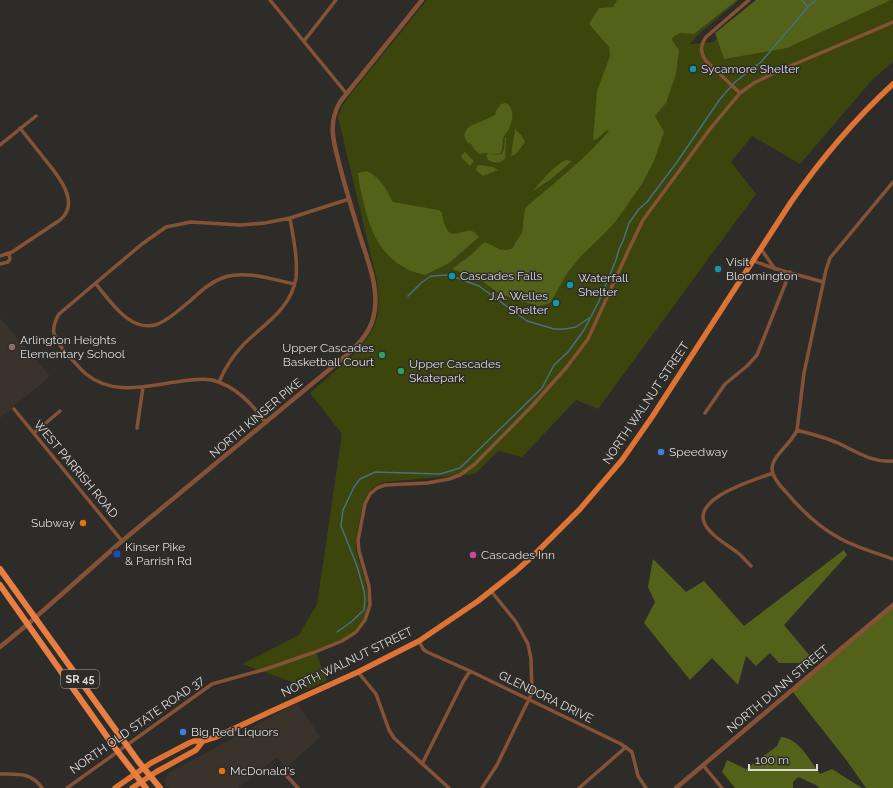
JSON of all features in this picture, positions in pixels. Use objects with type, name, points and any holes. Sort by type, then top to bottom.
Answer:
[{"type":"highway","name":"SR 45","points":[[0,569],[143,768],[160,788]]},
{"type":"highway","name":"SR 45","points":[[0,585],[120,755],[146,788]]},
{"type":"main road","name":"NORTH WALNUT STREET","points":[[115,788],[143,768],[189,743],[216,737],[358,672],[419,641],[491,591],[543,547],[580,509],[614,470],[652,417],[791,202],[820,163],[861,115],[893,84]]},
{"type":"main road","name":"NORTH WALNUT STREET","points":[[132,788],[196,750],[203,741]]},
{"type":"street","points":[[270,0],[346,93]]},
{"type":"street","points":[[304,41],[336,0]]},
{"type":"street","name":"NORTH KINSER PIKE","points":[[0,647],[122,541],[266,423],[354,348],[363,338],[370,325],[375,308],[375,292],[370,267],[336,152],[332,128],[334,114],[346,93],[422,0]]},
{"type":"street","points":[[740,93],[706,61],[702,55],[702,44],[706,37],[714,29],[749,0]]},
{"type":"street","name":"NORTH OLD STATE ROAD 37","points":[[67,788],[212,684],[266,669],[315,652],[342,642],[356,632],[365,620],[370,605],[369,586],[358,545],[362,516],[365,504],[370,494],[377,488],[385,485],[427,483],[450,479],[460,475],[475,464],[531,407],[566,368],[588,339],[643,220],[710,129],[740,93],[763,78],[893,22]]},
{"type":"street","points":[[0,145],[36,116]]},
{"type":"street","points":[[0,256],[9,253],[60,220],[65,215],[68,208],[68,196],[64,184],[20,128]]},
{"type":"street","points":[[893,182],[832,255],[828,264],[804,373],[797,430],[772,467],[776,480],[792,499],[823,528],[852,544],[893,559]]},
{"type":"street","points":[[266,423],[242,396],[230,387],[212,380],[197,379],[125,388],[114,387],[99,382],[89,376],[77,365],[54,336],[53,327],[59,314],[153,236],[166,227],[183,223],[200,222],[253,225],[269,223],[290,218],[349,199]]},
{"type":"street","points":[[220,382],[224,371],[234,355],[282,308],[289,299],[294,284],[296,261],[290,218]]},
{"type":"street","points":[[761,249],[776,270]]},
{"type":"street","points":[[0,264],[8,262],[10,259],[9,253]]},
{"type":"street","points":[[754,261],[776,270],[790,272],[823,282]]},
{"type":"street","points":[[705,413],[724,384],[748,366],[757,355],[790,272]]},
{"type":"street","points":[[96,284],[124,316],[145,326],[156,325],[167,319],[206,287],[223,278],[236,275],[251,275],[294,284]]},
{"type":"street","points":[[137,428],[143,386]]},
{"type":"street","name":"WEST PARRISH ROAD","points":[[14,409],[122,541]]},
{"type":"street","points":[[34,433],[60,411]]},
{"type":"street","points":[[797,430],[830,440],[871,459],[882,462],[893,461]]},
{"type":"street","points":[[751,566],[709,530],[703,520],[703,513],[709,504],[725,492],[773,474]]},
{"type":"street","points":[[482,788],[497,765],[532,693],[531,659],[528,644],[516,622],[491,591]]},
{"type":"street","name":"NORTH DUNN STREET","points":[[676,788],[893,605]]},
{"type":"street","name":"GLENDORA DRIVE","points":[[419,641],[423,649],[427,652],[470,671],[626,747]]},
{"type":"street","points":[[422,764],[470,671]]},
{"type":"street","points":[[358,672],[376,694],[391,734],[449,788]]},
{"type":"street","points":[[579,788],[626,747],[633,755],[638,776],[646,788]]},
{"type":"street","points":[[703,765],[722,788]]},
{"type":"street","points":[[0,774],[27,775],[34,779],[42,788]]},
{"type":"street","points":[[286,775],[298,788]]},
{"type":"shaded area","name":"Arlington Heights Elementary School","points":[[0,318],[50,376],[0,418]]},
{"type":"shaded area","points":[[297,703],[320,737],[286,768],[277,757],[238,788],[169,788],[166,785],[165,779],[169,773]]},
{"type":"green space","points":[[427,0],[739,0],[698,35],[690,44],[713,42],[760,0],[893,0],[893,62],[873,79],[800,164],[752,136],[731,162],[756,194],[598,409],[576,400],[522,457],[498,451],[475,474],[384,482],[371,490],[363,505],[356,543],[358,557],[368,594],[367,612],[359,626],[354,631],[336,643],[316,652],[327,681],[309,688],[242,664],[299,635],[317,604],[342,434],[310,393],[348,360],[365,341],[372,331],[376,321],[379,306],[377,281],[338,117],[342,106],[350,95]]},
{"type":"green space","points":[[617,0],[737,0],[694,34],[680,33],[673,37],[672,40],[679,50],[676,74],[666,103],[655,116],[664,132],[654,161],[642,184],[616,221],[582,255],[568,272],[550,303],[539,306],[500,294],[479,279],[452,269],[472,254],[484,242],[501,250],[513,248],[522,233],[525,208],[579,162],[609,131],[607,130],[597,139],[593,139],[597,91],[610,56],[609,47],[589,24],[599,8],[613,7]]},
{"type":"green space","points":[[756,0],[891,0],[787,48],[724,59],[715,33]]},
{"type":"green space","points":[[506,103],[512,111],[510,126],[503,139],[501,153],[490,155],[502,154],[505,137],[505,159],[501,162],[495,162],[488,160],[486,155],[489,154],[480,154],[475,150],[471,144],[467,142],[464,136],[466,130],[470,126],[495,115],[501,104]]},
{"type":"green space","points":[[515,129],[522,136],[525,142],[516,154],[511,156]]},
{"type":"green space","points":[[465,152],[474,161],[470,166],[462,158],[461,155]]},
{"type":"green space","points":[[566,160],[572,161],[550,180],[533,191],[552,170]]},
{"type":"green space","points":[[477,166],[493,167],[498,170],[483,176],[476,170]]},
{"type":"green space","points":[[367,171],[380,180],[393,202],[439,210],[442,213],[445,225],[449,232],[453,234],[469,231],[474,232],[479,237],[449,263],[425,275],[413,272],[398,264],[390,257],[378,242],[370,224],[361,192],[358,173]]},
{"type":"green space","points":[[844,550],[847,555],[784,625],[816,663],[779,663],[770,653],[756,666],[746,656],[738,685],[712,658],[690,680],[644,623],[655,602],[648,587],[653,559],[686,592],[704,581],[744,626]]},
{"type":"green space","points":[[893,607],[893,788],[866,788],[847,761],[792,691]]},
{"type":"green space","points":[[781,737],[793,741],[799,746],[820,774],[832,769],[862,788],[819,788],[816,785],[798,777],[793,782],[793,788],[735,788],[722,772],[727,760],[746,769],[777,746]]},
{"type":"waterway","points":[[802,0],[807,6]]},
{"type":"waterway","points":[[337,632],[364,610],[364,591],[357,566],[341,526],[343,510],[354,487],[360,479],[375,472],[440,474],[460,468],[542,388],[554,365],[568,352],[584,330],[599,301],[629,223],[677,162],[720,99],[735,82],[761,62],[808,7],[816,0]]},
{"type":"waterway","points":[[408,296],[421,283],[431,276],[449,275],[479,286],[527,321],[554,329],[565,329],[576,327],[589,318]]},
{"type":"place","name":"Sycamore Shelter","points":[[693,69]]},
{"type":"place","name":"Visit Bloomington","points":[[718,269]]},
{"type":"place","name":"Cascades Falls","points":[[452,276]]},
{"type":"place","name":"Waterfall Shelter","points":[[570,285]]},
{"type":"place","name":"J.A. Welles Shelter","points":[[556,303]]},
{"type":"place","name":"Arlington Heights Elementary School","points":[[12,347]]},
{"type":"place","name":"Upper Cascades Basketball Court","points":[[382,355]]},
{"type":"place","name":"Upper Cascades Skatepark","points":[[401,371]]},
{"type":"place","name":"Speedway","points":[[661,452]]},
{"type":"place","name":"Subway","points":[[83,523]]},
{"type":"place","name":"Kinser Pike & Parrish Rd","points":[[117,554]]},
{"type":"place","name":"Cascades Inn","points":[[473,555]]},
{"type":"place","name":"Big Red Liquors","points":[[183,732]]},
{"type":"place","name":"McDonald's","points":[[222,771]]}]
